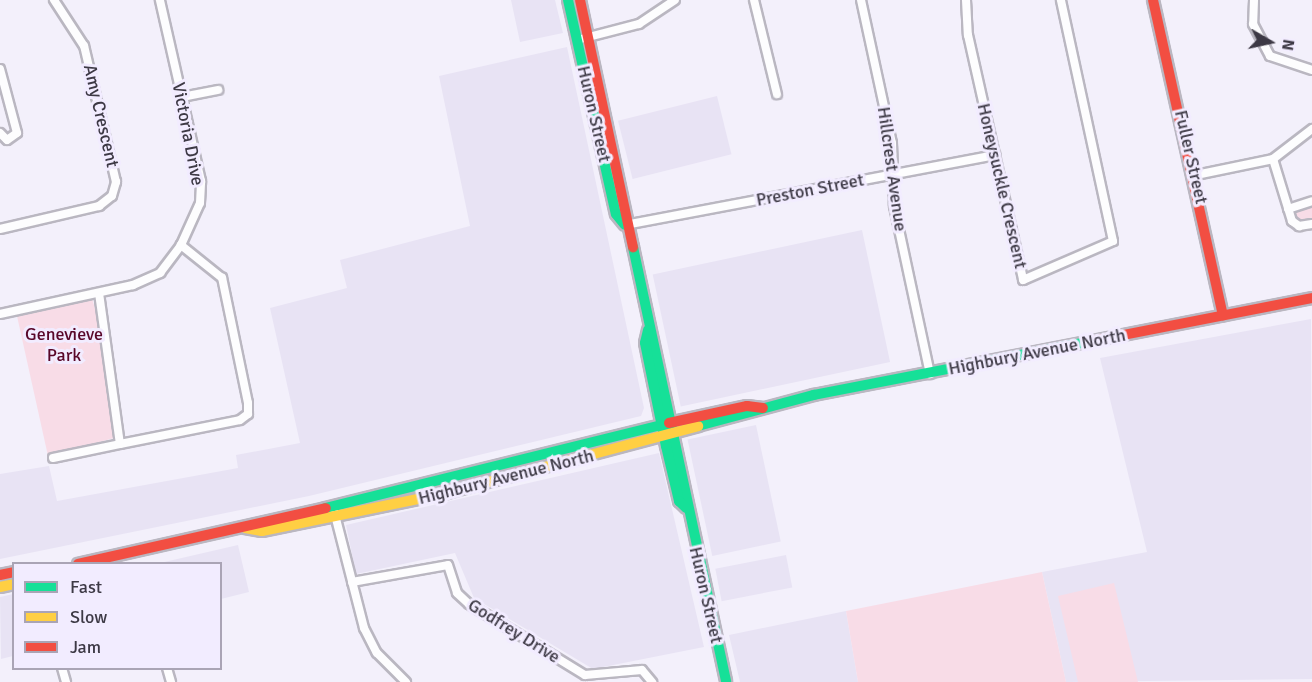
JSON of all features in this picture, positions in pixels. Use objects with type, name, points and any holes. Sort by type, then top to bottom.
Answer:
[{"type":"main road","name":"Huron Street","points":[[568,0],[616,214],[626,225]]},
{"type":"main road","name":"Huron Street","points":[[580,0],[627,211],[626,225],[648,330],[656,341],[686,508],[726,682]]},
{"type":"main road","name":"Fuller Street","points":[[1153,0],[1196,175],[1223,315]]},
{"type":"main road","name":"Highbury Avenue North","points":[[87,562],[245,528],[262,531],[334,510],[671,427],[1312,298]]},
{"type":"main road","name":"Highbury Avenue North","points":[[334,510],[447,493],[665,437],[671,427]]},
{"type":"main road","name":"Huron Street","points":[[665,437],[679,501],[686,508]]},
{"type":"street","name":"Amy Crescent","points":[[0,229],[99,206],[112,196],[116,182],[84,46],[54,0]]},
{"type":"street","name":"Victoria Drive","points":[[0,314],[99,293],[160,273],[181,245],[200,203],[201,181],[160,0]]},
{"type":"street","points":[[577,40],[639,24],[675,0]]},
{"type":"street","points":[[754,0],[777,94]]},
{"type":"street","name":"Hillcrest Avenue","points":[[861,0],[892,143],[894,206],[930,374]]},
{"type":"street","name":"Honeysuckle Crescent","points":[[966,0],[968,35],[1023,280],[1113,242],[1061,0]]},
{"type":"street","points":[[1254,0],[1253,24],[1270,56],[1312,70]]},
{"type":"street","points":[[0,69],[17,133],[7,140],[0,133]]},
{"type":"street","points":[[182,97],[218,90]]},
{"type":"street","points":[[1196,175],[1273,159],[1312,129]]},
{"type":"street","name":"Preston Street","points":[[626,225],[995,155]]},
{"type":"street","points":[[1273,159],[1288,209],[1296,225],[1312,224]]},
{"type":"street","points":[[1288,209],[1312,201]]},
{"type":"street","points":[[53,458],[240,420],[248,414],[222,278],[181,245]]},
{"type":"street","points":[[99,293],[120,444]]},
{"type":"street","points":[[334,510],[356,607],[377,653],[406,682]]},
{"type":"street","name":"Godfrey Drive","points":[[352,582],[448,565],[457,593],[469,604],[585,675],[642,670],[652,682]]},
{"type":"shaded area","points":[[511,0],[555,0],[563,33],[520,42]]},
{"type":"shaded area","points":[[567,47],[644,408],[641,416],[309,496],[0,559],[0,474],[49,466],[57,501],[238,468],[236,455],[300,443],[270,308],[347,288],[340,260],[470,226],[439,76]]},
{"type":"shaded area","points":[[717,96],[732,154],[633,179],[618,121]]},
{"type":"shaded area","points":[[862,230],[890,362],[681,407],[653,274]]},
{"type":"shaded area","points":[[1311,319],[1312,679],[1066,682],[1042,572],[1147,552],[1100,358]]},
{"type":"shaded area","points":[[756,425],[781,541],[712,556],[688,440]]},
{"type":"shaded area","points":[[659,453],[704,647],[593,669],[474,598],[455,553],[356,574],[346,525]]},
{"type":"shaded area","points":[[238,545],[249,592],[222,599],[222,562],[164,562]]},
{"type":"shaded area","points":[[786,555],[792,587],[722,601],[715,569]]},
{"type":"shaded area","points":[[12,594],[12,656],[1,659],[0,597]]},
{"type":"shaded area","points":[[846,611],[858,682],[740,682],[729,635]]},
{"type":"green space","points":[[1312,205],[1312,221],[1296,220],[1295,209]]},
{"type":"green space","name":"Genevieve Park","points":[[92,298],[103,339],[114,438],[48,456],[17,316]]},
{"type":"green space","points":[[1042,572],[1066,682],[858,682],[846,611]]},
{"type":"green space","points":[[1114,583],[1138,682],[1078,682],[1058,596]]},
{"type":"traffic: fast","points":[[568,0],[616,214],[625,225]]},
{"type":"traffic: fast","points":[[633,247],[726,682]]},
{"type":"traffic: fast","points":[[648,330],[645,343],[666,446],[679,501],[686,508]]},
{"type":"traffic: fast","points":[[698,426],[814,395],[1093,341]]},
{"type":"traffic: fast","points":[[326,508],[669,423]]},
{"type":"traffic: slow","points":[[245,528],[262,531],[447,493],[698,426]]},
{"type":"traffic: slow","points":[[0,587],[12,584]]},
{"type":"traffic: jam","points":[[580,0],[633,247]]},
{"type":"traffic: jam","points":[[1153,0],[1223,315]]},
{"type":"traffic: jam","points":[[1093,341],[1312,298]]},
{"type":"traffic: jam","points":[[669,423],[747,406],[763,408]]},
{"type":"traffic: jam","points":[[87,562],[326,508]]},
{"type":"traffic: jam","points":[[0,575],[12,572]]}]
